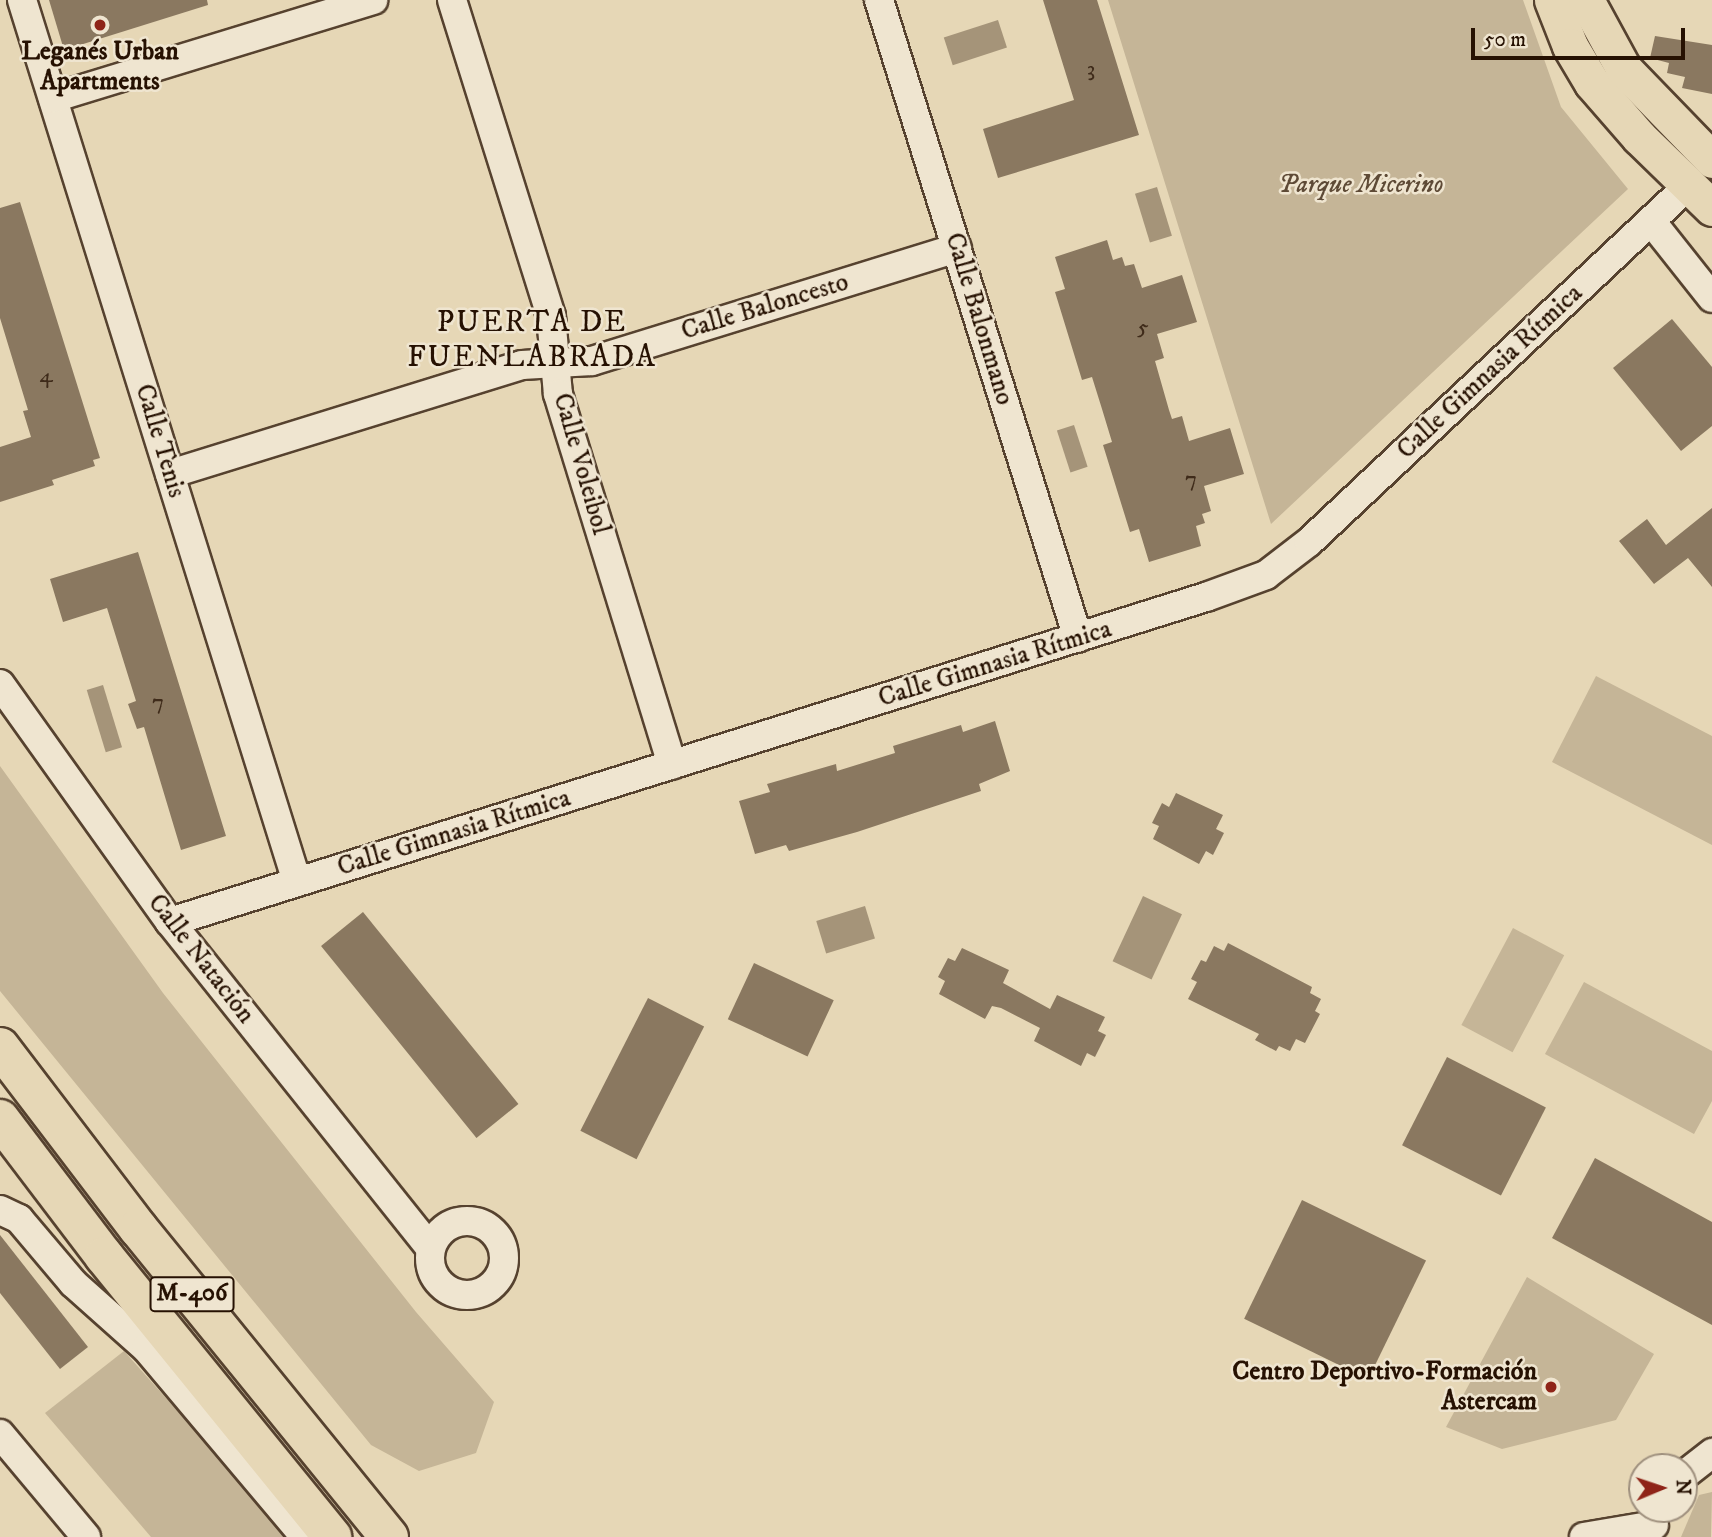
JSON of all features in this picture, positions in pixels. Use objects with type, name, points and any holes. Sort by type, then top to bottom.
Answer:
[{"type":"highway","name":"M-406","points":[[0,1047],[138,1228],[389,1537]]},
{"type":"highway","name":"M-406","points":[[0,1119],[104,1256],[332,1537]]},
{"type":"main road","points":[[1552,0],[1570,46],[1592,83],[1639,137],[1705,184]]},
{"type":"main road","points":[[1586,0],[1623,68],[1705,184]]},
{"type":"street","name":"Calle Tenis","points":[[22,0],[297,882]]},
{"type":"street","points":[[53,98],[373,0]]},
{"type":"street","name":"Calle Voleibol","points":[[452,0],[551,316],[558,394],[672,765]]},
{"type":"street","name":"Calle Balonmano","points":[[879,0],[1078,638]]},
{"type":"street","name":"Calle Gimnasia Rítmica","points":[[170,922],[1241,586],[1285,562],[1651,221],[1705,184]]},
{"type":"street","points":[[1651,221],[1712,298]]},
{"type":"street","name":"Calle Baloncesto","points":[[170,474],[522,365],[592,361],[957,248]]},
{"type":"street","name":"Calle Natación","points":[[0,684],[170,922],[412,1226],[435,1242]]},
{"type":"street","points":[[0,1210],[19,1219],[73,1283],[146,1348],[305,1537]]},
{"type":"street","points":[[0,1433],[86,1537]]},
{"type":"street","points":[[1698,1464],[1712,1452]]},
{"type":"street","points":[[1584,1537],[1655,1524]]},
{"type":"green space","name":"Parque Micerino","points":[[1108,0],[1523,0],[1561,107],[1628,189],[1271,524]]},
{"type":"green space","points":[[1596,676],[1712,736],[1712,845],[1552,762]]},
{"type":"green space","points":[[0,766],[163,993],[416,1312],[494,1402],[476,1453],[419,1471],[371,1445],[0,991]]},
{"type":"green space","points":[[1513,928],[1564,955],[1513,1052],[1461,1025]]},
{"type":"green space","points":[[1584,982],[1712,1051],[1712,1101],[1694,1134],[1545,1054]]},
{"type":"green space","name":"Centro Deportivo-Formación Astercam","points":[[1527,1277],[1654,1354],[1616,1420],[1502,1449],[1446,1427]]},
{"type":"green space","points":[[124,1351],[290,1537],[151,1537],[45,1413]]},
{"type":"green space","points":[[1712,1492],[1711,1537],[1681,1537],[1687,1523],[1698,1523],[1699,1495]]},
{"type":"shaded area","points":[[998,20],[1007,48],[953,65],[944,38]]},
{"type":"shaded area","points":[[1157,187],[1172,236],[1150,242],[1135,194]]},
{"type":"shaded area","points":[[1074,425],[1088,467],[1070,472],[1057,431]]},
{"type":"shaded area","points":[[103,685],[122,747],[106,752],[87,690]]},
{"type":"shaded area","points":[[1143,896],[1182,914],[1152,979],[1113,961]]},
{"type":"shaded area","points":[[865,906],[875,939],[826,953],[816,921]]},
{"type":"building","name":"Leganés Urban Apartments","points":[[49,0],[207,0],[208,5],[64,50]]},
{"type":"building","points":[[1043,0],[1097,0],[1139,135],[998,178],[983,129],[1074,100]]},
{"type":"building","points":[[1655,36],[1712,45],[1712,94],[1682,88],[1685,77],[1667,73],[1669,63],[1650,58]]},
{"type":"building","points":[[20,202],[100,458],[93,460],[95,466],[52,480],[54,485],[0,502],[0,447],[31,437],[23,411],[28,410],[0,318],[0,208]]},
{"type":"building","points":[[1107,240],[1113,260],[1122,257],[1125,266],[1134,264],[1142,288],[1182,275],[1197,322],[1157,334],[1164,358],[1155,361],[1169,410],[1172,419],[1182,416],[1189,441],[1230,428],[1244,474],[1204,486],[1211,511],[1202,514],[1205,523],[1196,526],[1201,546],[1149,562],[1139,529],[1130,532],[1103,445],[1112,442],[1092,377],[1082,380],[1055,292],[1065,289],[1055,257]]},
{"type":"building","points":[[1672,319],[1712,367],[1712,426],[1681,451],[1613,368]]},
{"type":"building","points":[[1712,508],[1712,587],[1688,558],[1654,584],[1619,541],[1647,519],[1666,545]]},
{"type":"building","points":[[138,552],[226,836],[181,850],[144,727],[137,729],[128,704],[136,701],[107,608],[63,622],[50,579]]},
{"type":"building","points":[[995,721],[1010,771],[979,784],[981,791],[857,832],[789,851],[786,845],[755,854],[739,801],[770,792],[767,784],[836,764],[837,771],[895,753],[893,746],[961,725],[963,732]]},
{"type":"building","points":[[1176,793],[1223,815],[1216,829],[1224,833],[1213,855],[1206,851],[1199,864],[1153,839],[1159,826],[1152,823],[1162,803],[1169,807]]},
{"type":"building","points":[[363,912],[518,1104],[476,1138],[321,946]]},
{"type":"building","points":[[1228,943],[1312,987],[1310,993],[1321,999],[1315,1011],[1320,1014],[1305,1043],[1296,1039],[1290,1051],[1279,1046],[1276,1051],[1255,1040],[1259,1034],[1188,999],[1197,982],[1191,979],[1201,960],[1206,962],[1214,946],[1224,951]]},
{"type":"building","points":[[962,948],[1009,970],[1003,983],[1050,1009],[1057,995],[1105,1017],[1098,1031],[1106,1035],[1095,1057],[1087,1053],[1081,1066],[1034,1041],[1040,1028],[1001,1008],[992,1006],[985,1019],[939,994],[945,981],[938,977],[948,958],[955,961]]},
{"type":"building","points":[[754,963],[834,1000],[808,1056],[728,1019]]},
{"type":"building","points":[[648,998],[704,1027],[636,1159],[580,1131]]},
{"type":"building","points":[[1447,1057],[1546,1107],[1501,1196],[1402,1145]]},
{"type":"building","points":[[1595,1158],[1712,1222],[1712,1325],[1552,1238]]},
{"type":"building","points":[[1302,1200],[1426,1260],[1368,1379],[1244,1319]]},
{"type":"building","points":[[0,1235],[88,1347],[60,1369],[0,1293]]},
{"type":"place","name":"Leganés Urban Apartments","points":[[100,25]]},
{"type":"place","name":"Centro Deportivo-Formación Astercam","points":[[1551,1387]]},
{"type":"district","name":"PUERTA DE FUENLABRADA","points":[[532,340]]}]
